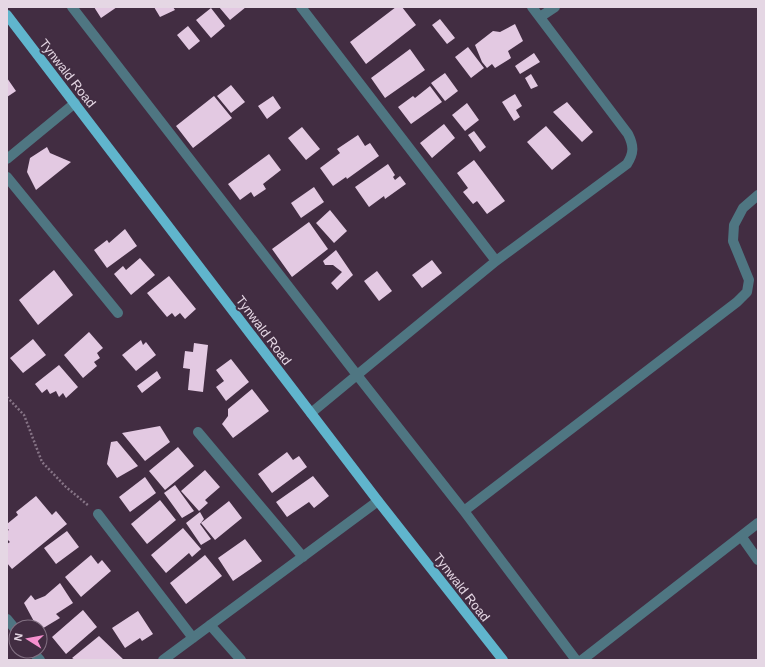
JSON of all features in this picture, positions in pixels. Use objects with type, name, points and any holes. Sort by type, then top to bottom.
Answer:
[{"type":"main road","name":"Tynwald Road","points":[[7,15],[378,501],[503,660]]},
{"type":"street","points":[[72,7],[464,511],[576,660]]},
{"type":"street","points":[[301,7],[496,261]]},
{"type":"street","points":[[311,413],[496,261],[627,164],[631,158],[633,150],[632,141],[628,134],[532,7]]},
{"type":"street","points":[[540,17],[555,7]]},
{"type":"street","points":[[7,159],[75,103]]},
{"type":"street","points":[[7,177],[118,314]]},
{"type":"street","points":[[464,511],[737,302],[746,292],[749,280],[733,241],[734,225],[743,208],[758,196]]},
{"type":"street","points":[[198,432],[303,557]]},
{"type":"street","points":[[163,660],[378,501]]},
{"type":"street","points":[[98,514],[193,638]]},
{"type":"street","points":[[582,660],[758,523]]},
{"type":"street","points":[[741,536],[758,560]]},
{"type":"street","points":[[210,625],[241,660]]},
{"type":"path","points":[[7,397],[24,415],[42,462],[66,487],[98,514]]},
{"type":"building","points":[[94,7],[117,7],[101,18]]},
{"type":"building","points":[[154,7],[173,7],[175,10],[160,17]]},
{"type":"building","points":[[219,7],[246,7],[230,20]]},
{"type":"building","points":[[396,7],[402,7],[416,25],[366,64],[350,42]]},
{"type":"building","points":[[211,8],[225,26],[211,38],[196,20]]},
{"type":"building","points":[[440,19],[455,38],[447,44],[432,25]]},
{"type":"building","points":[[515,24],[523,41],[508,51],[511,58],[495,68],[492,64],[487,68],[482,62],[475,45],[493,31],[500,32]]},
{"type":"building","points":[[188,26],[200,41],[189,50],[177,35]]},
{"type":"building","points":[[468,47],[484,68],[471,78],[455,57]]},
{"type":"building","points":[[410,49],[425,70],[385,98],[371,78]]},
{"type":"building","points":[[534,53],[540,62],[520,74],[515,66]]},
{"type":"building","points":[[445,73],[458,91],[445,101],[431,83]]},
{"type":"building","points":[[531,74],[538,86],[531,89],[525,78]]},
{"type":"building","points":[[7,78],[16,91],[7,97]]},
{"type":"building","points":[[231,85],[245,102],[231,113],[217,96]]},
{"type":"building","points":[[430,86],[442,102],[411,124],[398,107],[413,96],[415,98]]},
{"type":"building","points":[[515,94],[522,106],[516,110],[520,117],[514,121],[502,102]]},
{"type":"building","points":[[214,96],[232,118],[193,148],[176,126]]},
{"type":"building","points":[[273,96],[281,108],[267,119],[258,106]]},
{"type":"building","points":[[567,102],[593,132],[582,142],[553,112]]},
{"type":"building","points":[[467,103],[479,120],[465,131],[452,115]]},
{"type":"building","points":[[444,124],[455,138],[432,158],[420,143]]},
{"type":"building","points":[[546,126],[571,154],[552,170],[527,142]]},
{"type":"building","points":[[302,127],[320,149],[306,160],[288,138]]},
{"type":"building","points":[[474,131],[486,147],[480,152],[468,135]]},
{"type":"building","points":[[358,135],[365,146],[370,143],[379,156],[347,179],[346,177],[333,186],[320,168],[340,153],[337,149]]},
{"type":"building","points":[[47,147],[50,153],[71,162],[36,190],[27,172],[30,158]]},
{"type":"building","points":[[269,154],[281,170],[263,184],[266,189],[254,197],[251,192],[240,200],[228,184]]},
{"type":"building","points":[[474,160],[505,201],[487,214],[477,201],[473,204],[463,192],[468,188],[457,173]]},
{"type":"building","points":[[388,164],[395,175],[393,177],[395,180],[400,176],[406,184],[385,199],[384,196],[369,207],[355,187]]},
{"type":"building","points":[[314,187],[324,202],[301,218],[291,203]]},
{"type":"building","points":[[330,210],[347,231],[334,243],[316,223]]},
{"type":"building","points":[[309,222],[328,249],[292,277],[272,249]]},
{"type":"building","points":[[125,229],[137,246],[107,268],[94,250],[107,240],[109,243]]},
{"type":"building","points":[[336,250],[353,275],[337,290],[331,283],[342,272],[333,265],[325,265],[323,261]]},
{"type":"building","points":[[140,258],[155,275],[131,295],[114,274],[123,266],[126,270]]},
{"type":"building","points":[[432,260],[442,273],[422,288],[412,275]]},
{"type":"building","points":[[54,270],[73,295],[38,325],[19,300]]},
{"type":"building","points":[[377,271],[392,291],[379,301],[364,281]]},
{"type":"building","points":[[169,276],[196,309],[185,319],[180,313],[175,317],[172,313],[167,317],[147,293]]},
{"type":"building","points":[[89,332],[103,348],[97,353],[100,358],[94,362],[97,366],[83,378],[64,355]]},
{"type":"building","points":[[33,339],[46,355],[23,373],[10,358]]},
{"type":"building","points":[[141,340],[143,345],[146,342],[156,355],[136,371],[122,355]]},
{"type":"building","points":[[194,343],[208,345],[203,392],[188,390],[190,369],[183,368],[185,351],[193,352]]},
{"type":"building","points":[[231,359],[249,382],[226,401],[216,387],[224,381],[216,370]]},
{"type":"building","points":[[59,365],[78,387],[66,398],[63,393],[59,397],[56,391],[50,394],[47,389],[42,393],[35,384]]},
{"type":"building","points":[[157,371],[161,378],[142,393],[137,386]]},
{"type":"building","points":[[252,389],[269,411],[233,438],[222,424],[228,416],[228,409]]},
{"type":"building","points":[[160,426],[170,442],[145,461],[122,433]]},
{"type":"building","points":[[117,441],[138,466],[117,478],[107,464],[111,442]]},
{"type":"building","points":[[178,447],[194,466],[165,490],[149,471]]},
{"type":"building","points":[[287,452],[293,460],[299,456],[307,467],[272,493],[258,474]]},
{"type":"building","points":[[205,470],[220,487],[205,500],[208,503],[199,511],[181,491]]},
{"type":"building","points":[[313,476],[329,496],[314,508],[309,502],[287,517],[276,502]]},
{"type":"building","points":[[145,477],[156,493],[130,512],[119,497]]},
{"type":"building","points":[[175,485],[194,511],[182,518],[164,493]]},
{"type":"building","points":[[36,496],[52,515],[56,511],[67,524],[12,569],[7,563],[7,544],[10,542],[7,539],[7,531],[9,530],[7,528],[7,524],[18,515],[16,512]]},
{"type":"building","points":[[160,500],[176,520],[147,544],[131,524]]},
{"type":"building","points":[[229,501],[242,518],[215,540],[201,523]]},
{"type":"building","points":[[200,512],[204,519],[200,524],[211,539],[201,545],[186,523]]},
{"type":"building","points":[[183,528],[201,549],[192,557],[189,553],[166,573],[151,555]]},
{"type":"building","points":[[67,531],[79,547],[56,564],[44,548]]},
{"type":"building","points":[[245,539],[262,561],[233,581],[218,558]]},
{"type":"building","points":[[91,555],[98,564],[102,560],[111,571],[81,597],[65,577]]},
{"type":"building","points":[[205,555],[222,576],[186,604],[170,583]]},
{"type":"building","points":[[60,583],[73,603],[56,614],[60,618],[48,625],[48,619],[33,619],[24,603],[31,595],[35,600],[45,596]]},
{"type":"building","points":[[83,610],[97,627],[66,654],[52,637]]},
{"type":"building","points":[[138,611],[153,634],[142,641],[140,638],[125,648],[112,628]]},
{"type":"building","points":[[99,636],[124,660],[75,660],[72,658]]}]
